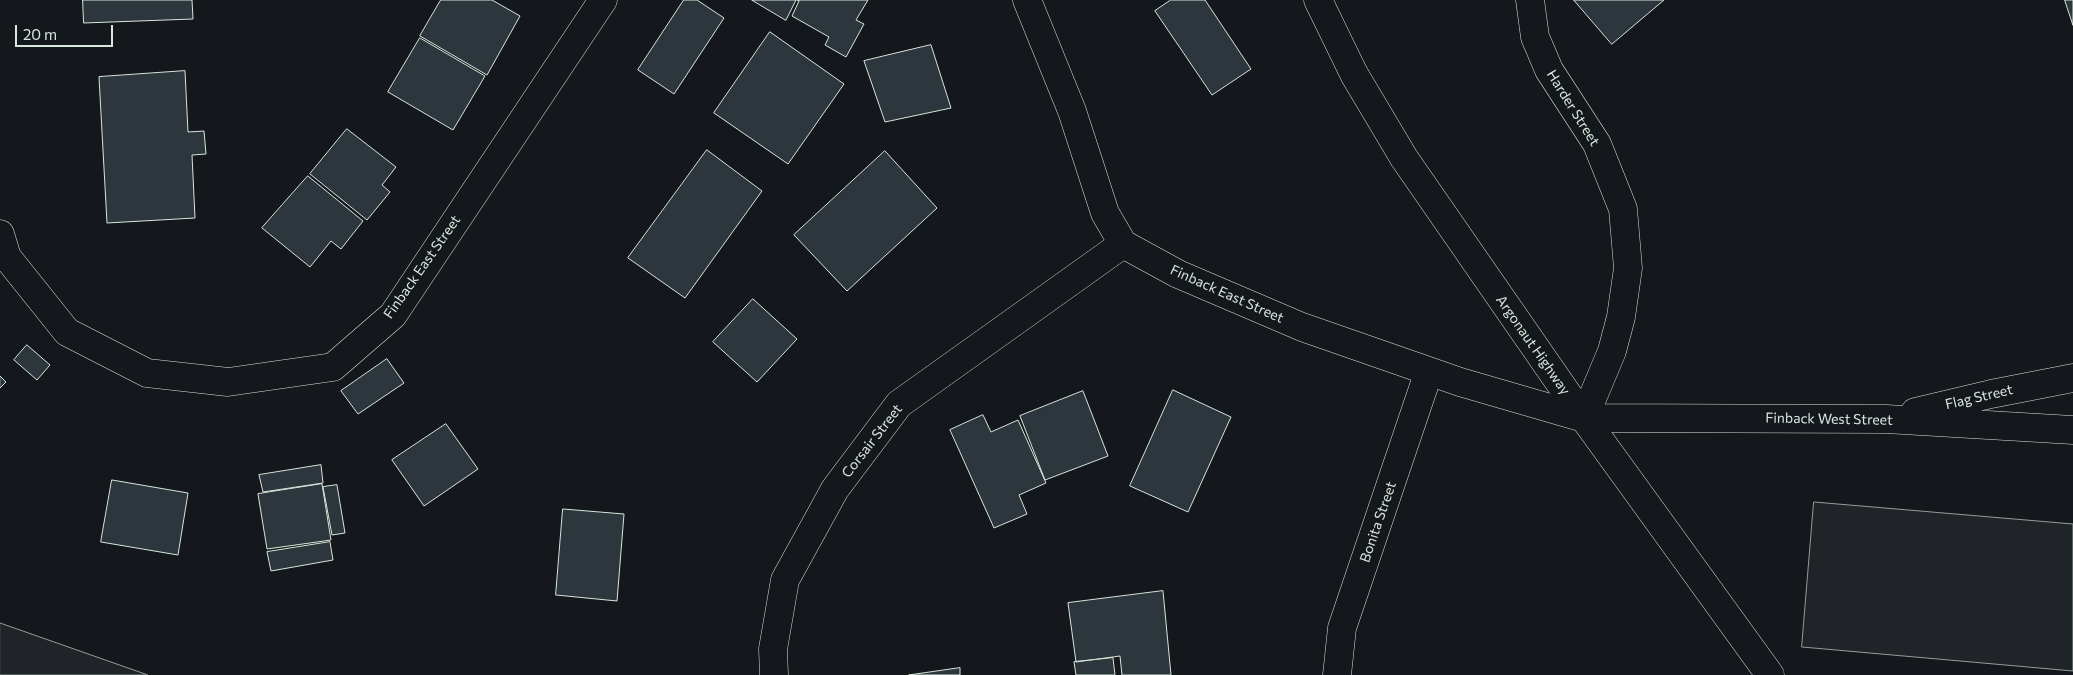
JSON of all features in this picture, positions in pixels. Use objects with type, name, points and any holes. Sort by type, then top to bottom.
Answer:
[{"type":"street","name":"Finback East Street","points":[[0,234],[7,257],[67,332],[146,373],[228,382],[333,367],[393,314],[603,0]]},
{"type":"street","points":[[1027,0],[1072,111],[1105,212],[1123,244]]},
{"type":"street","name":"Argonaut Highway","points":[[1318,0],[1354,74],[1404,158],[1584,418],[1770,675]]},
{"type":"street","name":"Harder Street","points":[[1530,0],[1535,37],[1549,70],[1597,144],[1623,209],[1628,268],[1620,317],[1612,351],[1584,418]]},
{"type":"street","name":"Finback East Street","points":[[1123,244],[1178,274],[1302,327],[1460,382],[1584,418]]},
{"type":"street","name":"Corsair Street","points":[[774,675],[772,649],[786,580],[835,489],[899,404],[1123,244]]},
{"type":"street","name":"Bonita Street","points":[[1337,675],[1342,628],[1430,371]]},
{"type":"street","name":"Flag Street","points":[[1886,419],[1991,394],[2073,378]]},
{"type":"street","name":"Finback West Street","points":[[1584,418],[1886,419],[2073,430]]},
{"type":"shaded area","points":[[1814,502],[2073,524],[2073,671],[1802,647]]},
{"type":"shaded area","points":[[0,623],[148,675],[0,675]]},
{"type":"building","points":[[83,0],[192,0],[193,19],[84,23]]},
{"type":"building","points":[[441,0],[492,0],[520,16],[487,75],[420,36]]},
{"type":"building","points":[[684,0],[697,0],[724,18],[674,94],[638,70]]},
{"type":"building","points":[[752,0],[796,0],[786,20]]},
{"type":"building","points":[[797,0],[868,0],[856,20],[864,24],[846,57],[825,45],[829,37],[792,16],[799,1]]},
{"type":"building","points":[[1171,0],[1205,0],[1251,69],[1212,95],[1155,11]]},
{"type":"building","points":[[1574,0],[1664,0],[1612,44]]},
{"type":"building","points":[[2065,0],[2073,0],[2073,25]]},
{"type":"building","points":[[770,32],[844,84],[788,164],[714,113]]},
{"type":"building","points":[[420,38],[485,76],[453,130],[388,92]]},
{"type":"building","points":[[931,45],[951,108],[885,122],[864,61]]},
{"type":"building","points":[[185,71],[188,132],[204,131],[206,154],[192,155],[195,218],[107,223],[99,77]]},
{"type":"building","points":[[347,129],[396,167],[382,185],[390,192],[367,220],[310,174]]},
{"type":"building","points":[[707,150],[762,191],[685,298],[628,258]]},
{"type":"building","points":[[885,151],[937,208],[847,291],[794,235]]},
{"type":"building","points":[[308,176],[363,221],[341,249],[331,241],[310,267],[262,228]]},
{"type":"building","points":[[753,299],[797,339],[757,382],[713,342]]},
{"type":"building","points":[[27,345],[50,365],[37,380],[14,360]]},
{"type":"building","points":[[387,359],[404,383],[358,414],[341,391]]},
{"type":"building","points":[[0,376],[6,382],[0,388]]},
{"type":"building","points":[[1173,390],[1231,417],[1188,512],[1130,486]]},
{"type":"building","points":[[1083,391],[1108,456],[1045,480],[1020,416]]},
{"type":"building","points":[[983,415],[991,432],[1018,420],[1046,483],[1019,495],[1027,514],[994,528],[950,430]]},
{"type":"building","points":[[446,424],[478,469],[424,506],[392,460]]},
{"type":"building","points":[[321,465],[323,483],[263,492],[259,475]]},
{"type":"building","points":[[112,480],[188,493],[178,555],[101,542]]},
{"type":"building","points":[[322,484],[331,540],[267,549],[258,494]]},
{"type":"building","points":[[337,485],[345,533],[332,535],[323,487]]},
{"type":"building","points":[[563,509],[624,514],[617,601],[556,595]]},
{"type":"building","points":[[330,542],[333,560],[271,571],[267,552]]},
{"type":"building","points":[[1163,591],[1171,675],[1122,675],[1120,656],[1076,662],[1068,603]]},
{"type":"building","points":[[1113,658],[1115,675],[1076,675],[1074,662]]},
{"type":"building","points":[[960,668],[960,675],[909,675]]}]
